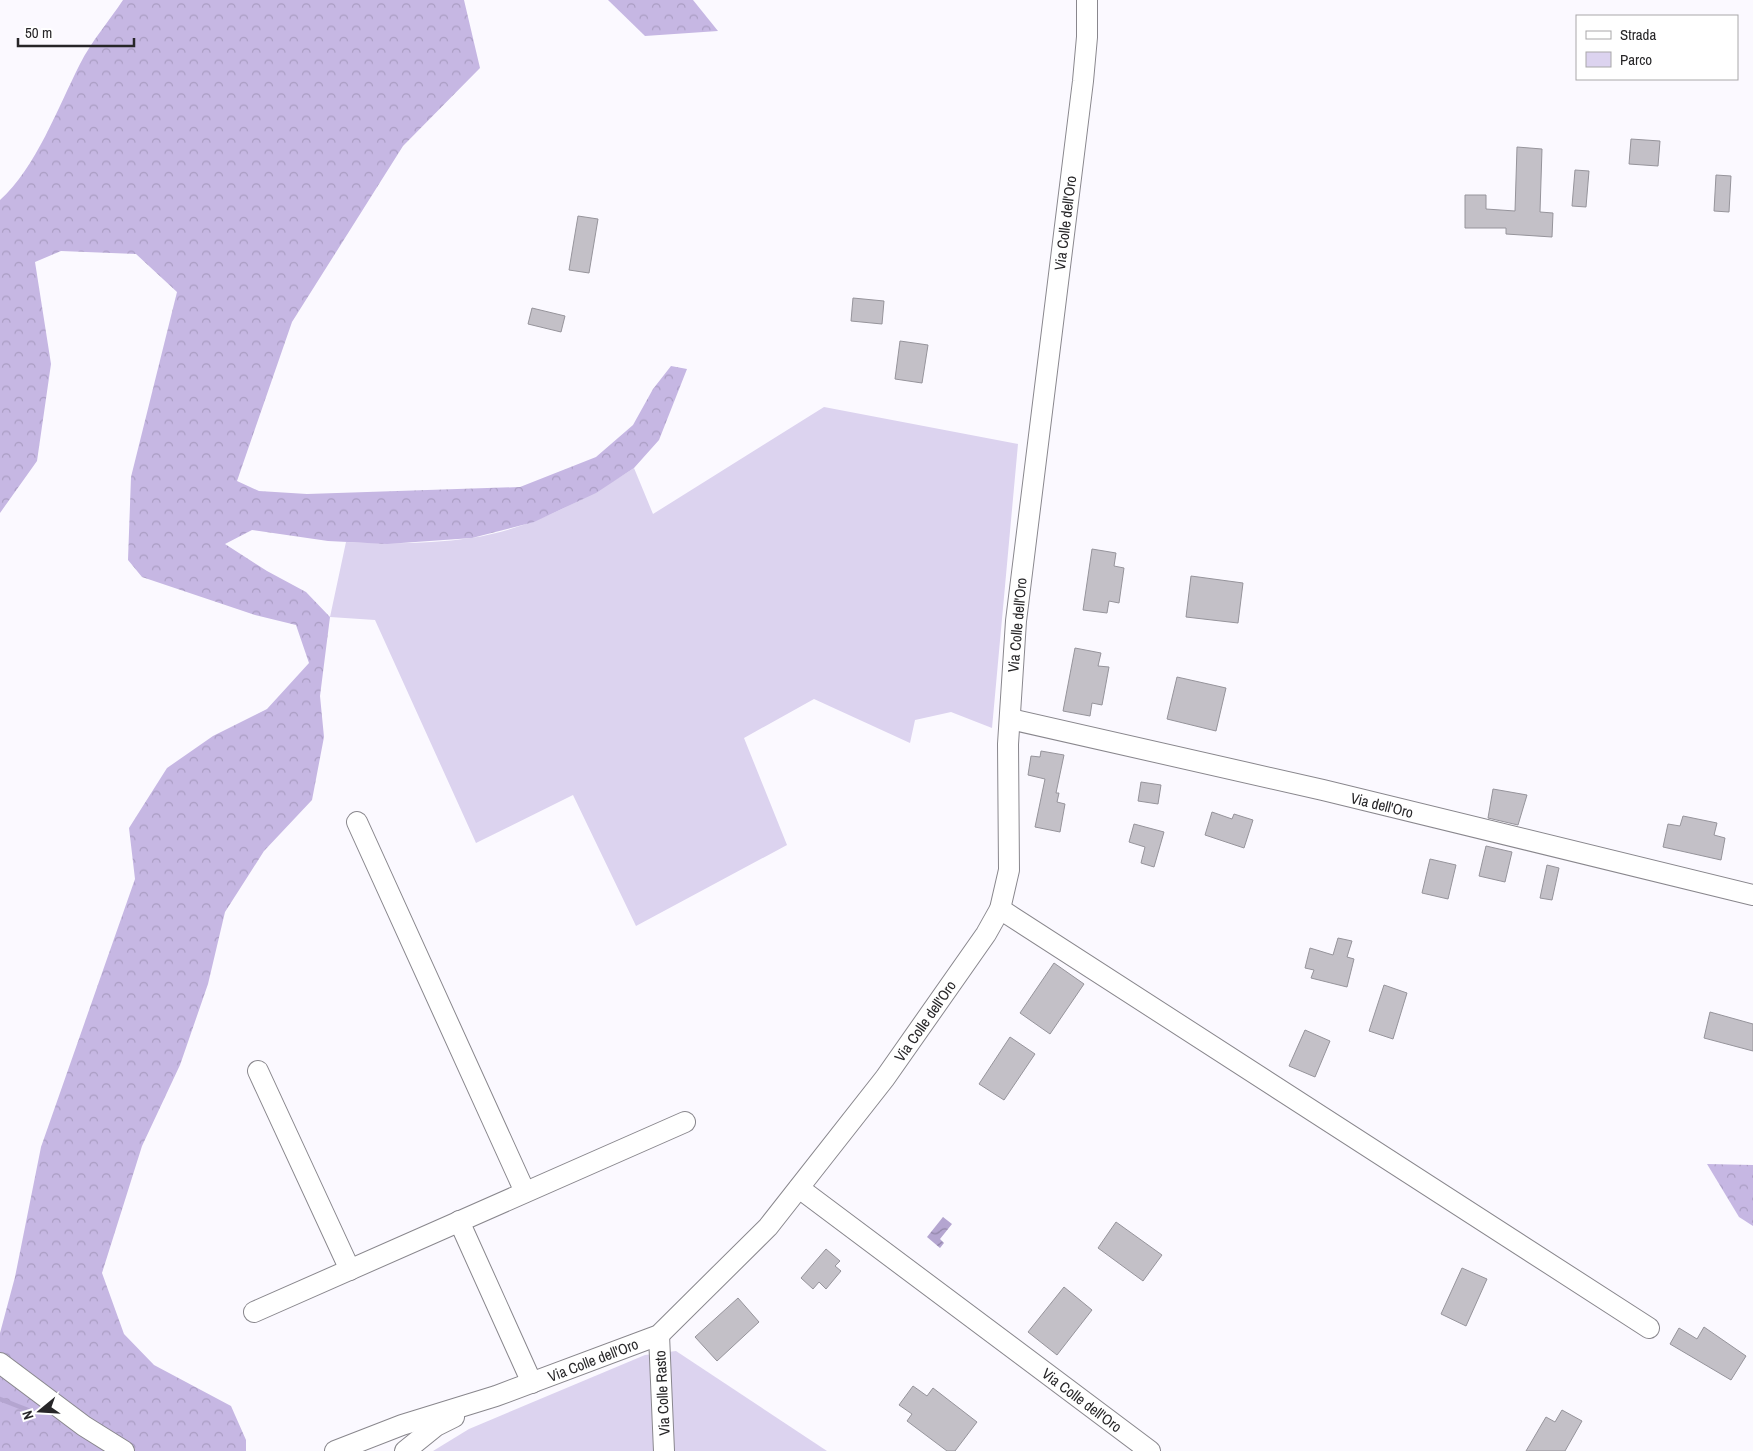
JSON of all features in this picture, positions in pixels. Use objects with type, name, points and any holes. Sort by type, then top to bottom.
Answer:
[{"type":"street","name":"Via Colle dell'Oro","points":[[335,1451],[402,1425],[496,1396],[659,1335],[768,1228],[885,1078],[986,934],[1000,909],[1009,870],[1010,719],[1017,611],[1085,65],[1087,0]]},
{"type":"street","name":"Via dell'Oro","points":[[1010,719],[1323,790],[1753,895]]},
{"type":"street","points":[[357,822],[525,1192]]},
{"type":"street","points":[[1000,909],[1649,1328]]},
{"type":"street","points":[[258,1071],[350,1270]]},
{"type":"street","points":[[254,1312],[685,1122]]},
{"type":"street","name":"Via Colle dell'Oro","points":[[799,1188],[1150,1451]]},
{"type":"street","points":[[459,1221],[532,1383]]},
{"type":"street","name":"Via Colle Rasto","points":[[659,1335],[664,1451]]},
{"type":"street","points":[[0,1364],[84,1426],[124,1451]]},
{"type":"street","points":[[406,1451],[436,1426],[496,1396]]},
{"type":"green space","points":[[123,0],[464,0],[480,68],[403,146],[292,322],[237,481],[259,491],[307,494],[520,487],[596,457],[633,425],[653,389],[671,366],[687,369],[659,440],[634,468],[596,493],[534,522],[472,538],[387,544],[328,541],[252,530],[225,544],[267,571],[306,592],[330,617],[320,696],[324,737],[312,800],[264,851],[225,912],[208,984],[180,1065],[142,1146],[102,1273],[124,1334],[154,1365],[231,1406],[246,1440],[246,1451],[0,1451],[0,1333],[15,1277],[41,1147],[135,879],[129,828],[167,768],[213,736],[267,709],[309,663],[296,625],[255,615],[142,577],[128,560],[131,477],[177,292],[136,254],[61,251],[35,262],[51,364],[37,461],[0,513],[0,200],[25,171],[45,136],[84,56]]},
{"type":"green space","points":[[608,0],[693,0],[718,31],[645,36]]},
{"type":"green space","points":[[824,407],[1018,444],[992,728],[951,712],[915,720],[910,743],[814,699],[744,738],[787,845],[636,926],[573,795],[476,843],[375,620],[330,617],[346,542],[424,542],[456,540],[493,534],[556,512],[634,468],[653,514]]},
{"type":"green space","points":[[1707,1164],[1753,1165],[1753,1226],[1739,1217]]},
{"type":"green space","points":[[676,1351],[827,1451],[433,1451],[469,1429],[645,1355]]},
{"type":"water","points":[[943,1217],[952,1224],[940,1239],[944,1243],[940,1248],[927,1237]]},
{"type":"building","points":[[1631,139],[1660,141],[1658,166],[1629,164]]},
{"type":"building","points":[[1517,147],[1542,149],[1540,212],[1553,213],[1552,237],[1506,234],[1506,228],[1465,228],[1465,195],[1486,195],[1486,209],[1515,211]]},
{"type":"building","points":[[1575,170],[1589,171],[1586,207],[1572,206]]},
{"type":"building","points":[[1716,175],[1731,176],[1729,212],[1714,211]]},
{"type":"building","points":[[578,216],[598,219],[589,273],[569,270]]},
{"type":"building","points":[[853,298],[884,301],[882,324],[851,321]]},
{"type":"building","points":[[532,308],[565,316],[561,332],[528,324]]},
{"type":"building","points":[[900,341],[928,345],[922,383],[895,379]]},
{"type":"building","points":[[1092,549],[1116,553],[1114,566],[1124,568],[1119,603],[1109,601],[1107,613],[1083,610]]},
{"type":"building","points":[[1191,576],[1243,583],[1238,623],[1186,617]]},
{"type":"building","points":[[1075,648],[1101,653],[1098,666],[1109,667],[1102,705],[1092,703],[1090,716],[1063,711]]},
{"type":"building","points":[[1177,677],[1226,688],[1216,731],[1167,719]]},
{"type":"building","points":[[1041,751],[1064,755],[1056,793],[1059,793],[1057,802],[1065,804],[1060,832],[1035,827],[1045,779],[1028,775],[1031,756],[1040,757]]},
{"type":"building","points":[[1141,782],[1161,785],[1158,804],[1138,801]]},
{"type":"building","points":[[1493,789],[1527,795],[1518,825],[1488,818]]},
{"type":"building","points":[[1212,812],[1232,819],[1234,814],[1253,820],[1244,848],[1205,835]]},
{"type":"building","points":[[1683,816],[1717,823],[1714,835],[1725,838],[1721,860],[1663,847],[1668,824],[1680,826]]},
{"type":"building","points":[[1134,824],[1164,832],[1154,867],[1141,863],[1145,847],[1129,842]]},
{"type":"building","points":[[1486,846],[1512,852],[1505,882],[1479,876]]},
{"type":"building","points":[[1430,859],[1456,865],[1448,899],[1422,893]]},
{"type":"building","points":[[1547,865],[1559,868],[1552,900],[1540,898]]},
{"type":"building","points":[[1338,938],[1352,941],[1347,957],[1354,959],[1347,987],[1311,978],[1314,970],[1305,968],[1310,948],[1333,955]]},
{"type":"building","points":[[1054,963],[1084,984],[1050,1034],[1020,1013]]},
{"type":"building","points":[[1384,985],[1407,993],[1393,1039],[1369,1031]]},
{"type":"building","points":[[1710,1012],[1753,1024],[1753,1051],[1704,1038]]},
{"type":"building","points":[[1305,1030],[1330,1041],[1315,1077],[1289,1066]]},
{"type":"building","points":[[1010,1037],[1035,1054],[1004,1100],[979,1084]]},
{"type":"building","points":[[1116,1222],[1162,1255],[1143,1281],[1098,1248]]},
{"type":"building","points":[[826,1249],[840,1261],[835,1266],[841,1271],[826,1289],[819,1282],[813,1289],[801,1278]]},
{"type":"building","points":[[1462,1268],[1487,1279],[1466,1326],[1441,1314]]},
{"type":"building","points":[[1064,1287],[1092,1310],[1057,1355],[1028,1332]]},
{"type":"building","points":[[738,1298],[759,1322],[717,1361],[695,1337]]},
{"type":"building","points":[[1704,1327],[1746,1356],[1731,1380],[1670,1344],[1679,1328],[1697,1339]]},
{"type":"building","points":[[913,1386],[927,1396],[933,1388],[977,1422],[955,1451],[947,1451],[907,1421],[912,1414],[899,1405]]},
{"type":"building","points":[[1562,1410],[1582,1421],[1565,1451],[1526,1451],[1546,1417],[1555,1422]]},
{"type":"waterway","points":[[0,1399],[28,1410]]}]
